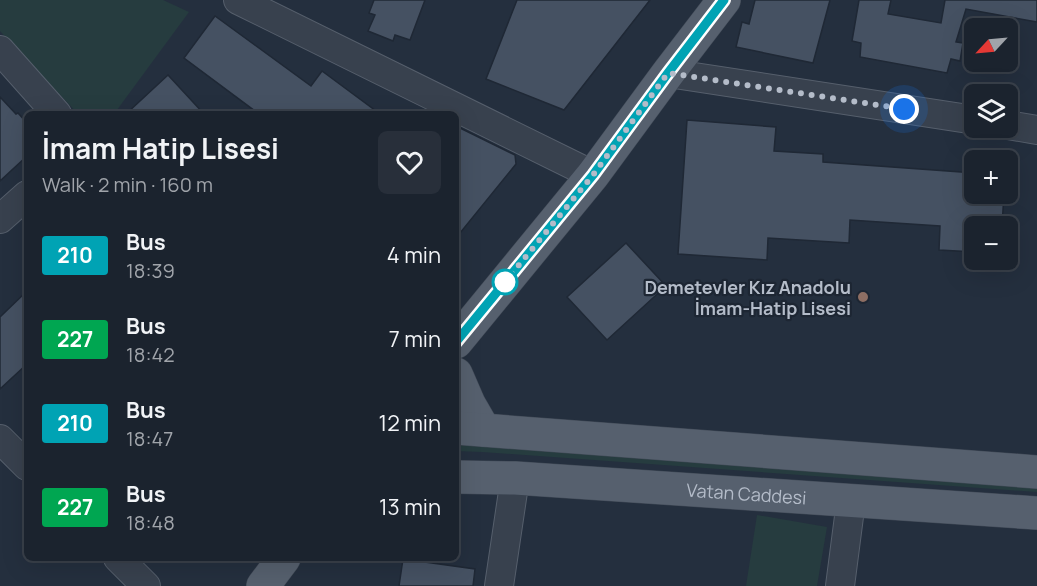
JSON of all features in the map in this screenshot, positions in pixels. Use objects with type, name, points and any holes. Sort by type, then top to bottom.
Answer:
[{"type":"main road","points":[[459,338],[593,175],[724,0]]},
{"type":"main road","points":[[459,381],[469,404],[470,429],[1037,472]]},
{"type":"main road","name":"Vatan Caddesi","points":[[459,477],[515,478],[1037,513]]},
{"type":"main road","points":[[262,586],[282,561]]},
{"type":"street","points":[[238,0],[593,175]]},
{"type":"street","points":[[0,50],[54,111]]},
{"type":"street","points":[[668,73],[964,118]]},
{"type":"street","points":[[1018,127],[1037,130]]},
{"type":"street","points":[[0,219],[24,198]]},
{"type":"street","points":[[0,439],[24,463]]},
{"type":"street","points":[[499,586],[515,478]]},
{"type":"street","points":[[840,586],[851,501]]},
{"type":"street","points":[[121,561],[146,586]]},
{"type":"green space","points":[[0,0],[163,0],[189,12],[116,111],[75,111],[0,31]]},
{"type":"green space","points":[[459,441],[1037,485],[1037,492],[459,451]]},
{"type":"green space","points":[[757,515],[827,527],[817,586],[746,586]]},
{"type":"building","points":[[374,0],[425,0],[410,40],[395,35],[393,41],[368,31],[375,15],[369,13]]},
{"type":"building","points":[[517,0],[650,0],[564,110],[486,79]]},
{"type":"building","points":[[755,0],[830,0],[813,63],[736,47],[742,22],[749,24]]},
{"type":"building","points":[[859,0],[891,0],[888,14],[941,23],[945,0],[1037,0],[1037,22],[966,9],[956,42],[963,43],[960,61],[951,59],[947,73],[860,57],[861,43],[852,41]]},
{"type":"building","points":[[215,16],[311,86],[322,71],[376,111],[255,111],[184,58]]},
{"type":"building","points":[[168,75],[201,111],[129,111]]},
{"type":"building","points":[[0,97],[24,120],[24,159],[0,181]]},
{"type":"building","points":[[687,120],[776,127],[774,151],[823,154],[823,162],[964,172],[964,204],[1003,204],[1003,216],[964,216],[964,251],[939,250],[940,226],[850,220],[849,243],[768,238],[767,260],[678,254]]},
{"type":"building","points":[[459,127],[515,155],[516,164],[459,234]]},
{"type":"building","points":[[626,243],[666,286],[607,340],[567,297]]},
{"type":"building","points":[[24,294],[24,367],[0,389],[0,317]]},
{"type":"building","points":[[403,561],[475,569],[473,586],[399,586]]},
{"type":"bus line","name":"210","points":[[459,338],[593,175],[724,0]]},
{"type":"place","name":"Demetevler Kız Anadolu İmam-Hatip Lisesi","points":[[863,297]]},
{"type":"route","points":[[505,282],[593,175],[668,73],[904,109]]}]
